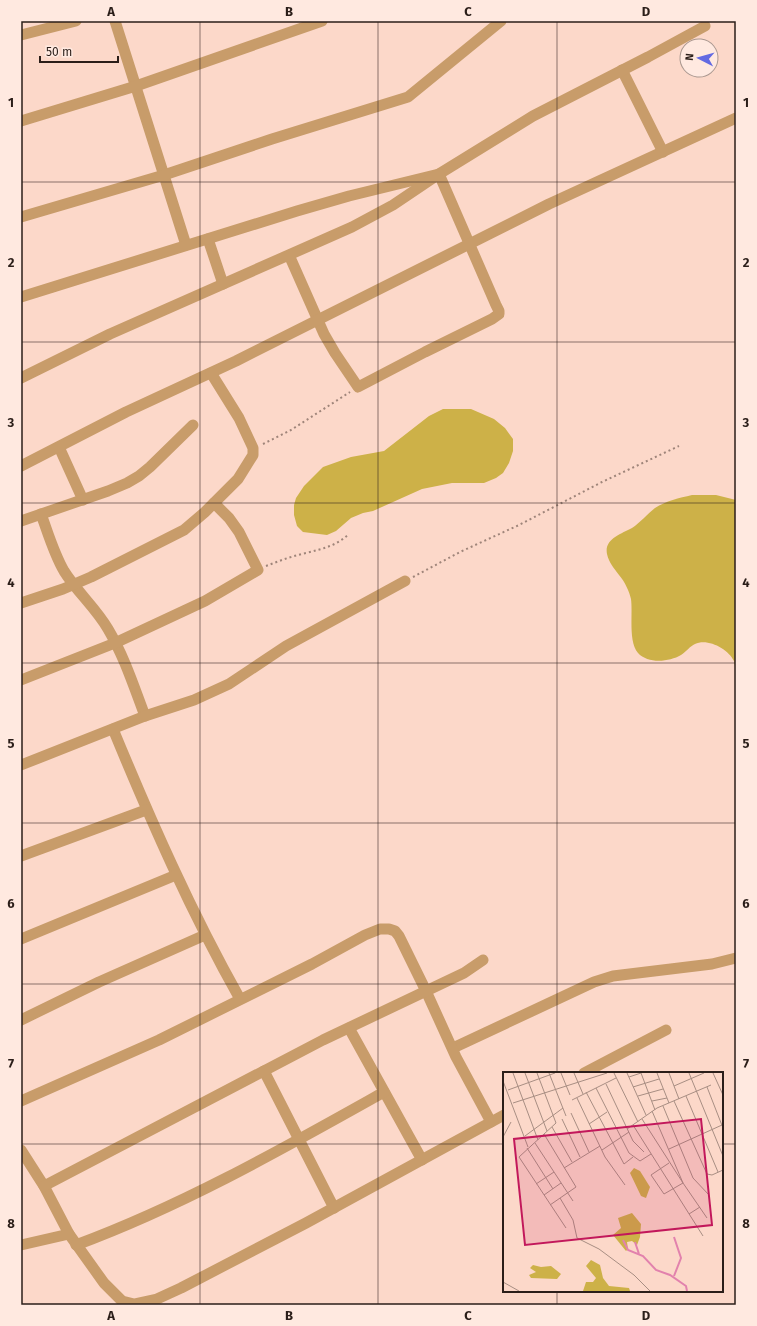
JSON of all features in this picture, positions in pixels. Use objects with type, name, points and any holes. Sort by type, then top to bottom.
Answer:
[{"type":"street","points":[[21,35],[76,21]]},
{"type":"street","points":[[115,21],[186,245]]},
{"type":"street","points":[[21,121],[136,86],[322,21]]},
{"type":"street","points":[[21,217],[164,175],[272,139],[408,98],[501,21]]},
{"type":"street","points":[[21,378],[110,334],[359,223],[392,205],[533,116],[705,26]]},
{"type":"street","points":[[622,70],[663,152]]},
{"type":"street","points":[[21,466],[126,412],[211,373],[549,204],[736,118]]},
{"type":"street","points":[[21,297],[208,238],[349,196],[439,174]]},
{"type":"street","points":[[289,255],[317,319],[335,353],[358,387],[497,317],[499,311],[439,174]]},
{"type":"street","points":[[208,238],[223,284]]},
{"type":"street","points":[[21,603],[74,585],[184,530],[238,479],[253,455],[253,448],[239,418],[211,373]]},
{"type":"street","points":[[21,521],[108,491],[140,476],[193,425]]},
{"type":"street","points":[[59,447],[83,500]]},
{"type":"street","points":[[21,680],[115,643],[205,601],[258,570],[239,532],[229,518],[214,503]]},
{"type":"street","points":[[41,514],[59,562],[74,585],[102,618],[115,643],[145,716]]},
{"type":"street","points":[[21,765],[145,716],[194,700],[229,684],[286,646],[405,581]]},
{"type":"street","points":[[113,729],[146,810],[176,875],[205,935],[240,999]]},
{"type":"street","points":[[21,856],[146,810]]},
{"type":"street","points":[[21,939],[176,875]]},
{"type":"street","points":[[21,1101],[159,1040],[312,964],[365,935],[380,929],[389,929],[395,931],[399,936],[453,1048],[491,1122]]},
{"type":"street","points":[[21,1020],[99,982],[205,935]]},
{"type":"street","points":[[453,1048],[600,980],[627,974],[712,964],[736,958]]},
{"type":"street","points":[[44,1186],[264,1071],[349,1028],[464,973],[483,960]]},
{"type":"street","points":[[349,1028],[422,1160]]},
{"type":"street","points":[[586,1072],[666,1030]]},
{"type":"street","points":[[264,1071],[334,1208]]},
{"type":"street","points":[[76,1245],[118,1230],[155,1213],[299,1140],[384,1092]]},
{"type":"street","points":[[23,1156],[44,1186],[76,1245],[104,1283],[122,1301],[134,1304],[143,1303],[181,1288],[334,1208],[503,1116]]},
{"type":"street","points":[[21,1245],[69,1234]]},
{"type":"path","points":[[253,448],[291,430],[358,387]]},
{"type":"path","points":[[405,581],[460,552],[519,525],[602,482],[679,446]]},
{"type":"path","points":[[258,570],[292,557],[330,546],[341,541],[349,534]]},
{"type":"shaded area","points":[[443,409],[471,409],[494,419],[505,428],[513,439],[513,451],[509,463],[503,473],[484,483],[452,483],[422,489],[373,511],[351,518],[336,531],[327,535],[303,532],[297,526],[294,515],[296,498],[304,486],[323,467],[351,457],[384,451],[429,416]]},
{"type":"shaded area","points":[[692,495],[716,495],[736,500],[736,673],[734,661],[727,652],[706,642],[695,644],[681,655],[671,659],[659,661],[642,657],[635,648],[633,642],[631,599],[628,590],[610,563],[607,554],[608,544],[614,538],[635,526],[655,508],[668,502]]}]
